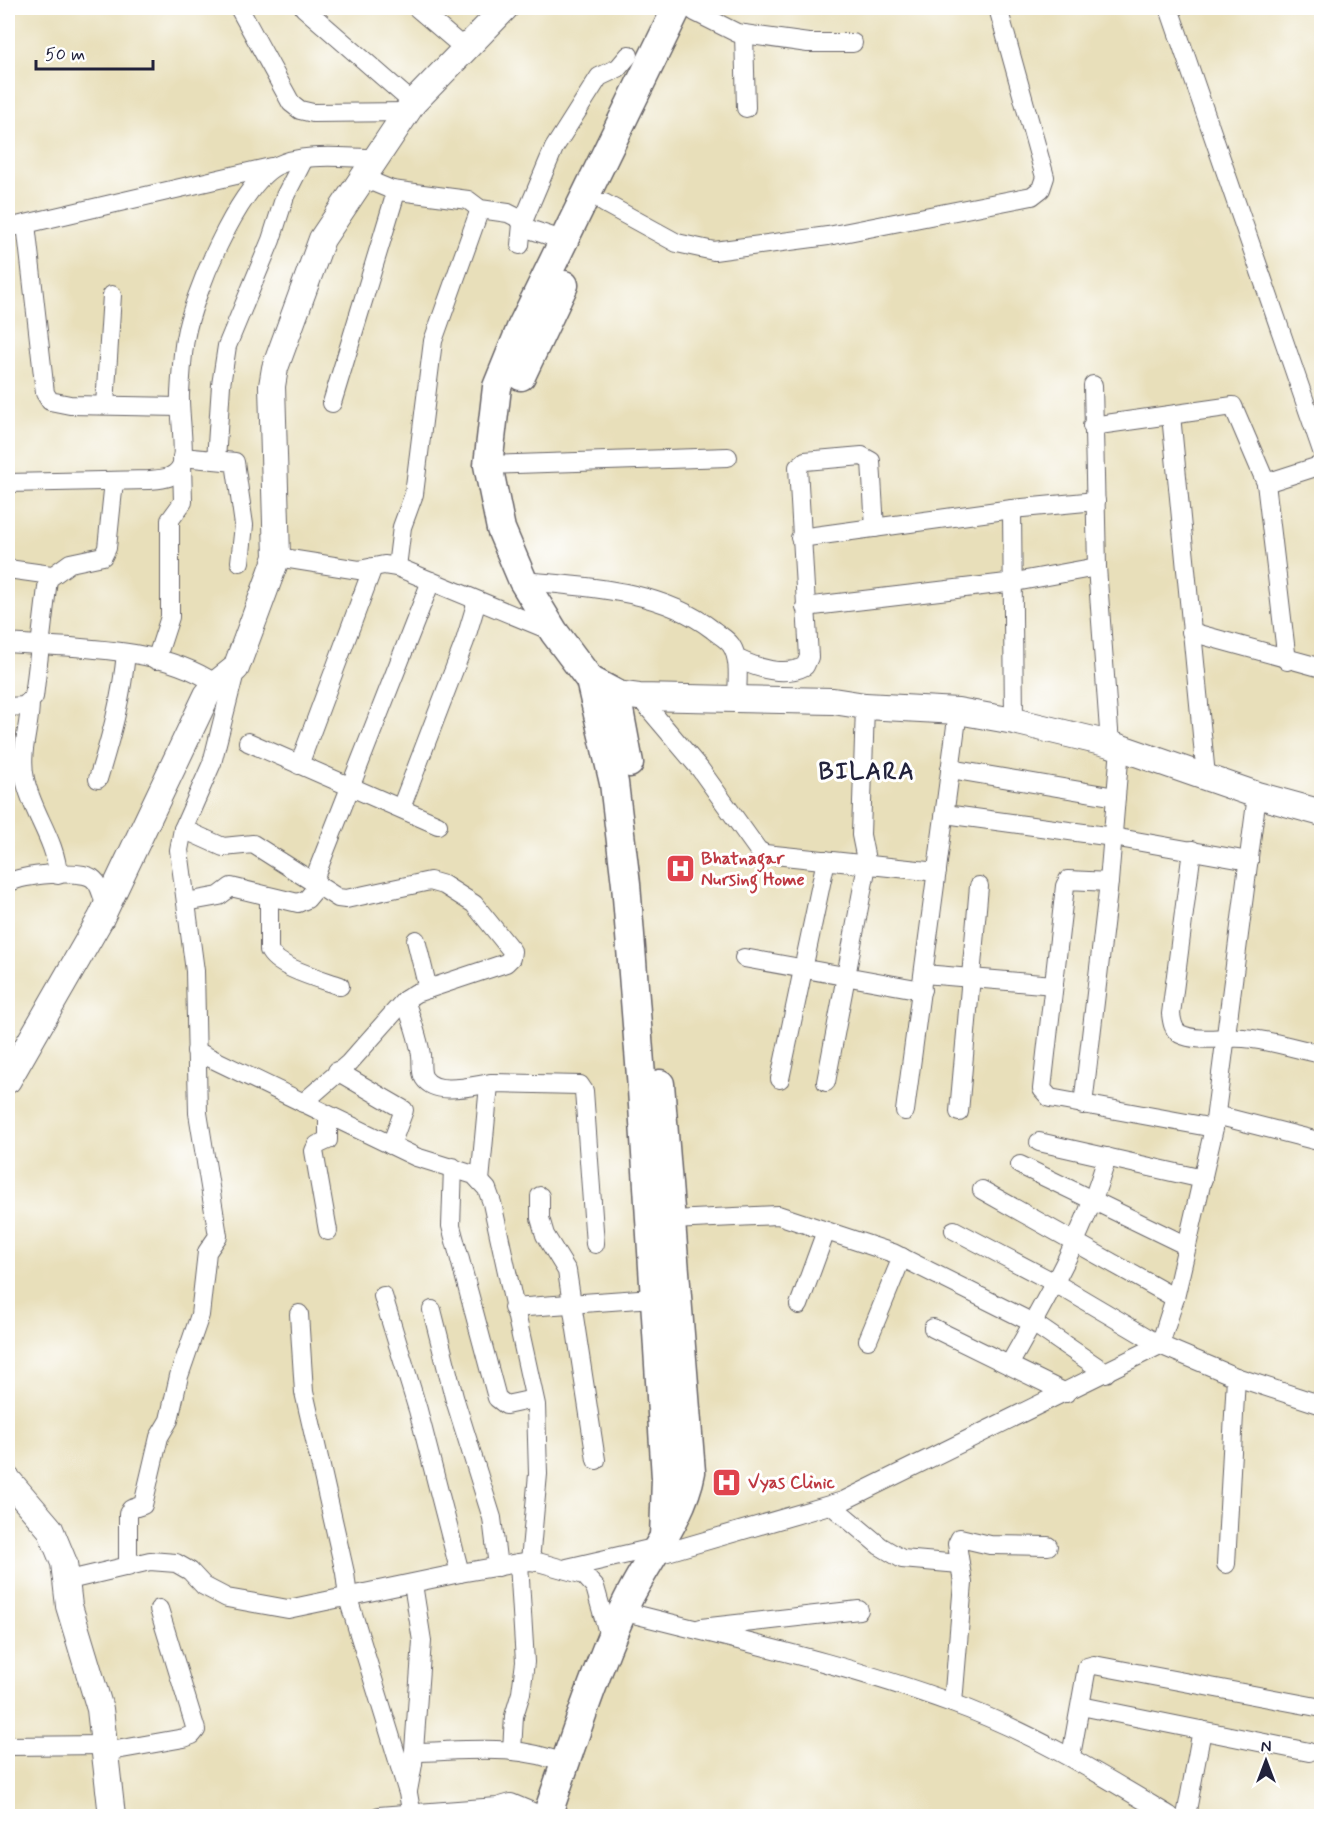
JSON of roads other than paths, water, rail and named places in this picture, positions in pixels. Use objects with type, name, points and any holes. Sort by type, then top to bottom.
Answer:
[{"type":"main road","points":[[493,437],[604,203],[690,9]]},
{"type":"main road","points":[[657,1547],[666,1478],[626,884],[614,783],[590,680],[554,632],[523,581],[501,529],[488,465],[497,387],[521,328],[565,241],[690,9]]},
{"type":"main road","points":[[547,1816],[622,1611],[687,1491],[691,1472],[627,696],[590,680]]},
{"type":"street","points":[[239,8],[291,103],[300,110],[313,113],[411,108]]},
{"type":"street","points":[[304,8],[411,108]]},
{"type":"street","points":[[417,8],[465,49]]},
{"type":"street","points":[[128,1567],[129,1510],[143,1505],[159,1437],[169,1420],[179,1376],[200,1315],[207,1252],[218,1236],[198,1113],[195,971],[179,850],[183,829],[212,762],[226,676],[277,557],[272,386],[275,369],[312,259],[322,239],[411,108],[505,8]]},
{"type":"street","points":[[604,203],[677,243],[696,249],[714,251],[828,236],[1032,196],[1041,189],[1045,177],[998,8]]},
{"type":"street","points":[[1169,8],[1322,451]]},
{"type":"street","points":[[690,9],[724,28],[744,34],[808,43],[853,44]]},
{"type":"street","points":[[744,34],[746,108]]},
{"type":"street","points":[[520,245],[522,224],[560,139],[599,77],[618,68],[628,55]]},
{"type":"street","points":[[8,228],[275,166],[296,159],[369,168],[392,190],[393,208],[332,403]]},
{"type":"street","points":[[216,460],[221,385],[227,346],[271,240],[285,196],[304,159]]},
{"type":"street","points":[[156,660],[170,616],[170,520],[183,502],[180,407],[183,350],[190,318],[219,243],[250,187],[275,166]]},
{"type":"street","points":[[392,190],[468,200],[480,209],[508,213],[518,218],[522,224],[565,241]]},
{"type":"street","points":[[397,567],[402,527],[414,494],[433,341],[480,209]]},
{"type":"street","points":[[26,224],[45,393],[50,401],[58,404],[180,407]]},
{"type":"street","points":[[105,405],[112,295]]},
{"type":"street","points":[[1083,1105],[1109,882],[1116,797],[1115,746],[1097,567],[1092,426],[1093,384]]},
{"type":"street","points":[[1092,426],[1233,406],[1266,483],[1287,661]]},
{"type":"street","points":[[1171,415],[1206,776]]},
{"type":"street","points":[[738,659],[756,667],[797,670],[805,666],[809,657],[800,538],[798,467],[805,461],[862,456],[871,461],[875,528]]},
{"type":"street","points":[[488,465],[728,457]]},
{"type":"street","points":[[182,461],[230,460],[236,466],[244,525],[240,562]]},
{"type":"street","points":[[8,483],[114,481],[168,477],[177,473],[182,461]]},
{"type":"street","points":[[1266,483],[1322,465]]},
{"type":"street","points":[[8,707],[24,706],[34,697],[45,591],[51,575],[70,562],[103,556],[107,548],[114,481]]},
{"type":"street","points":[[800,538],[1012,508],[1096,501]]},
{"type":"street","points":[[1012,508],[1015,582],[1014,721]]},
{"type":"street","points":[[277,557],[359,570],[373,567],[397,567],[554,632]]},
{"type":"street","points":[[299,765],[373,567]]},
{"type":"street","points":[[806,607],[1015,582],[1097,567]]},
{"type":"street","points":[[8,569],[51,575]]},
{"type":"street","points":[[186,902],[219,896],[231,887],[298,903],[307,899],[316,884],[351,786],[431,581]]},
{"type":"street","points":[[523,581],[643,597],[695,616],[730,644],[738,659],[737,699]]},
{"type":"street","points":[[401,808],[465,641],[477,601]]},
{"type":"street","points":[[1191,632],[1287,661],[1322,668]]},
{"type":"street","points":[[8,643],[126,653],[201,673],[226,676]]},
{"type":"street","points":[[98,779],[113,733],[123,687],[126,653]]},
{"type":"street","points":[[9,1076],[106,909],[207,695],[226,676]]},
{"type":"street","points":[[627,696],[832,701],[865,706],[958,711],[1014,721],[1115,746],[1257,795],[1322,813]]},
{"type":"street","points":[[627,696],[700,770],[758,850],[765,854],[937,872]]},
{"type":"street","points":[[30,702],[23,748],[25,779],[57,856],[58,875]]},
{"type":"street","points":[[825,1082],[867,865],[861,835],[865,706]]},
{"type":"street","points":[[905,1111],[958,711]]},
{"type":"street","points":[[248,742],[438,825]]},
{"type":"street","points":[[950,770],[1116,797]]},
{"type":"street","points":[[565,1568],[831,1505],[939,1455],[1160,1345],[1175,1298],[1215,1122],[1257,795]]},
{"type":"street","points":[[945,814],[1113,837],[1249,861]]},
{"type":"street","points":[[183,829],[223,847],[253,844],[338,898],[346,899],[430,881],[461,893],[474,904],[512,951],[511,958],[506,963],[428,989],[405,1000],[350,1063],[337,1071],[303,1102]]},
{"type":"street","points":[[1192,850],[1171,1014],[1172,1026],[1179,1034],[1255,1040],[1322,1054]]},
{"type":"street","points":[[780,1079],[805,969],[826,860]]},
{"type":"street","points":[[8,883],[31,876],[85,875],[98,884],[106,909]]},
{"type":"street","points":[[1109,882],[1068,880],[1042,1089],[1050,1098],[1083,1105],[1215,1122],[1322,1142]]},
{"type":"street","points":[[959,1112],[979,886]]},
{"type":"street","points":[[269,897],[269,950],[272,956],[300,972],[340,986]]},
{"type":"street","points":[[416,940],[428,989]]},
{"type":"street","points":[[744,958],[846,976],[923,982],[971,979],[1054,986]]},
{"type":"street","points":[[405,1000],[420,1053],[423,1077],[427,1081],[441,1088],[492,1083],[580,1086],[584,1091],[595,1244]]},
{"type":"street","points":[[196,1051],[416,1157],[474,1175],[487,1189],[492,1203],[534,1399],[538,1474],[524,1562],[525,1662],[521,1693],[514,1716],[512,1750]]},
{"type":"street","points":[[337,1071],[404,1110],[391,1145]]},
{"type":"street","points":[[480,1181],[487,1091],[492,1083]]},
{"type":"street","points":[[328,1115],[330,1133],[328,1140],[317,1145],[314,1151],[328,1232]]},
{"type":"street","points":[[1039,1142],[1203,1179]]},
{"type":"street","points":[[1009,1365],[1055,1283],[1095,1201],[1107,1157]]},
{"type":"street","points":[[1020,1165],[1187,1246]]},
{"type":"street","points":[[453,1167],[451,1226],[497,1398],[506,1405],[534,1399]]},
{"type":"street","points":[[982,1190],[1175,1298]]},
{"type":"street","points":[[540,1196],[540,1218],[545,1235],[564,1263],[596,1460]]},
{"type":"street","points":[[672,1220],[778,1215],[902,1257],[1033,1323],[1106,1372]]},
{"type":"street","points":[[954,1230],[1055,1283],[1160,1345],[1236,1377],[1322,1405]]},
{"type":"street","points":[[799,1305],[825,1231]]},
{"type":"street","points":[[868,1340],[902,1257]]},
{"type":"street","points":[[382,1296],[418,1410],[459,1573]]},
{"type":"street","points":[[513,1308],[653,1298]]},
{"type":"street","points":[[432,1310],[454,1397],[492,1518],[498,1567]]},
{"type":"street","points":[[299,1314],[304,1392],[345,1573],[348,1598],[408,1793],[412,1815]]},
{"type":"street","points":[[933,1328],[1066,1393]]},
{"type":"street","points":[[1226,1564],[1236,1377]]},
{"type":"street","points":[[8,1480],[50,1529],[64,1563],[69,1606],[100,1710],[112,1816]]},
{"type":"street","points":[[831,1505],[880,1546],[902,1559],[960,1564]]},
{"type":"street","points":[[953,1703],[963,1583],[957,1544],[960,1538],[990,1545],[1048,1546]]},
{"type":"street","points":[[65,1581],[150,1562],[176,1563],[190,1571],[204,1586],[218,1595],[288,1609],[459,1573],[524,1562],[565,1568],[584,1575],[595,1587],[610,1640]]},
{"type":"street","points":[[408,1793],[414,1752],[422,1641],[413,1584]]},
{"type":"street","points":[[8,1746],[105,1749],[192,1735],[196,1730],[159,1609]]},
{"type":"street","points":[[691,1629],[859,1610]]},
{"type":"street","points":[[622,1611],[953,1703],[1071,1756],[1170,1816]]},
{"type":"street","points":[[1071,1756],[1087,1667],[1104,1665],[1322,1708]]},
{"type":"street","points":[[1081,1706],[1309,1752]]},
{"type":"street","points":[[1186,1816],[1202,1730]]},
{"type":"street","points":[[414,1752],[512,1750],[537,1753],[565,1764]]},
{"type":"street","points":[[379,1816],[497,1807],[511,1803],[542,1816]]},
{"type":"place","name":"Bhatnagar Nursing Home","points":[[680,868]]},
{"type":"place","name":"Vyas Clinic","points":[[727,1482]]},
{"type":"district","name":"BILARA","points":[[867,771]]}]
